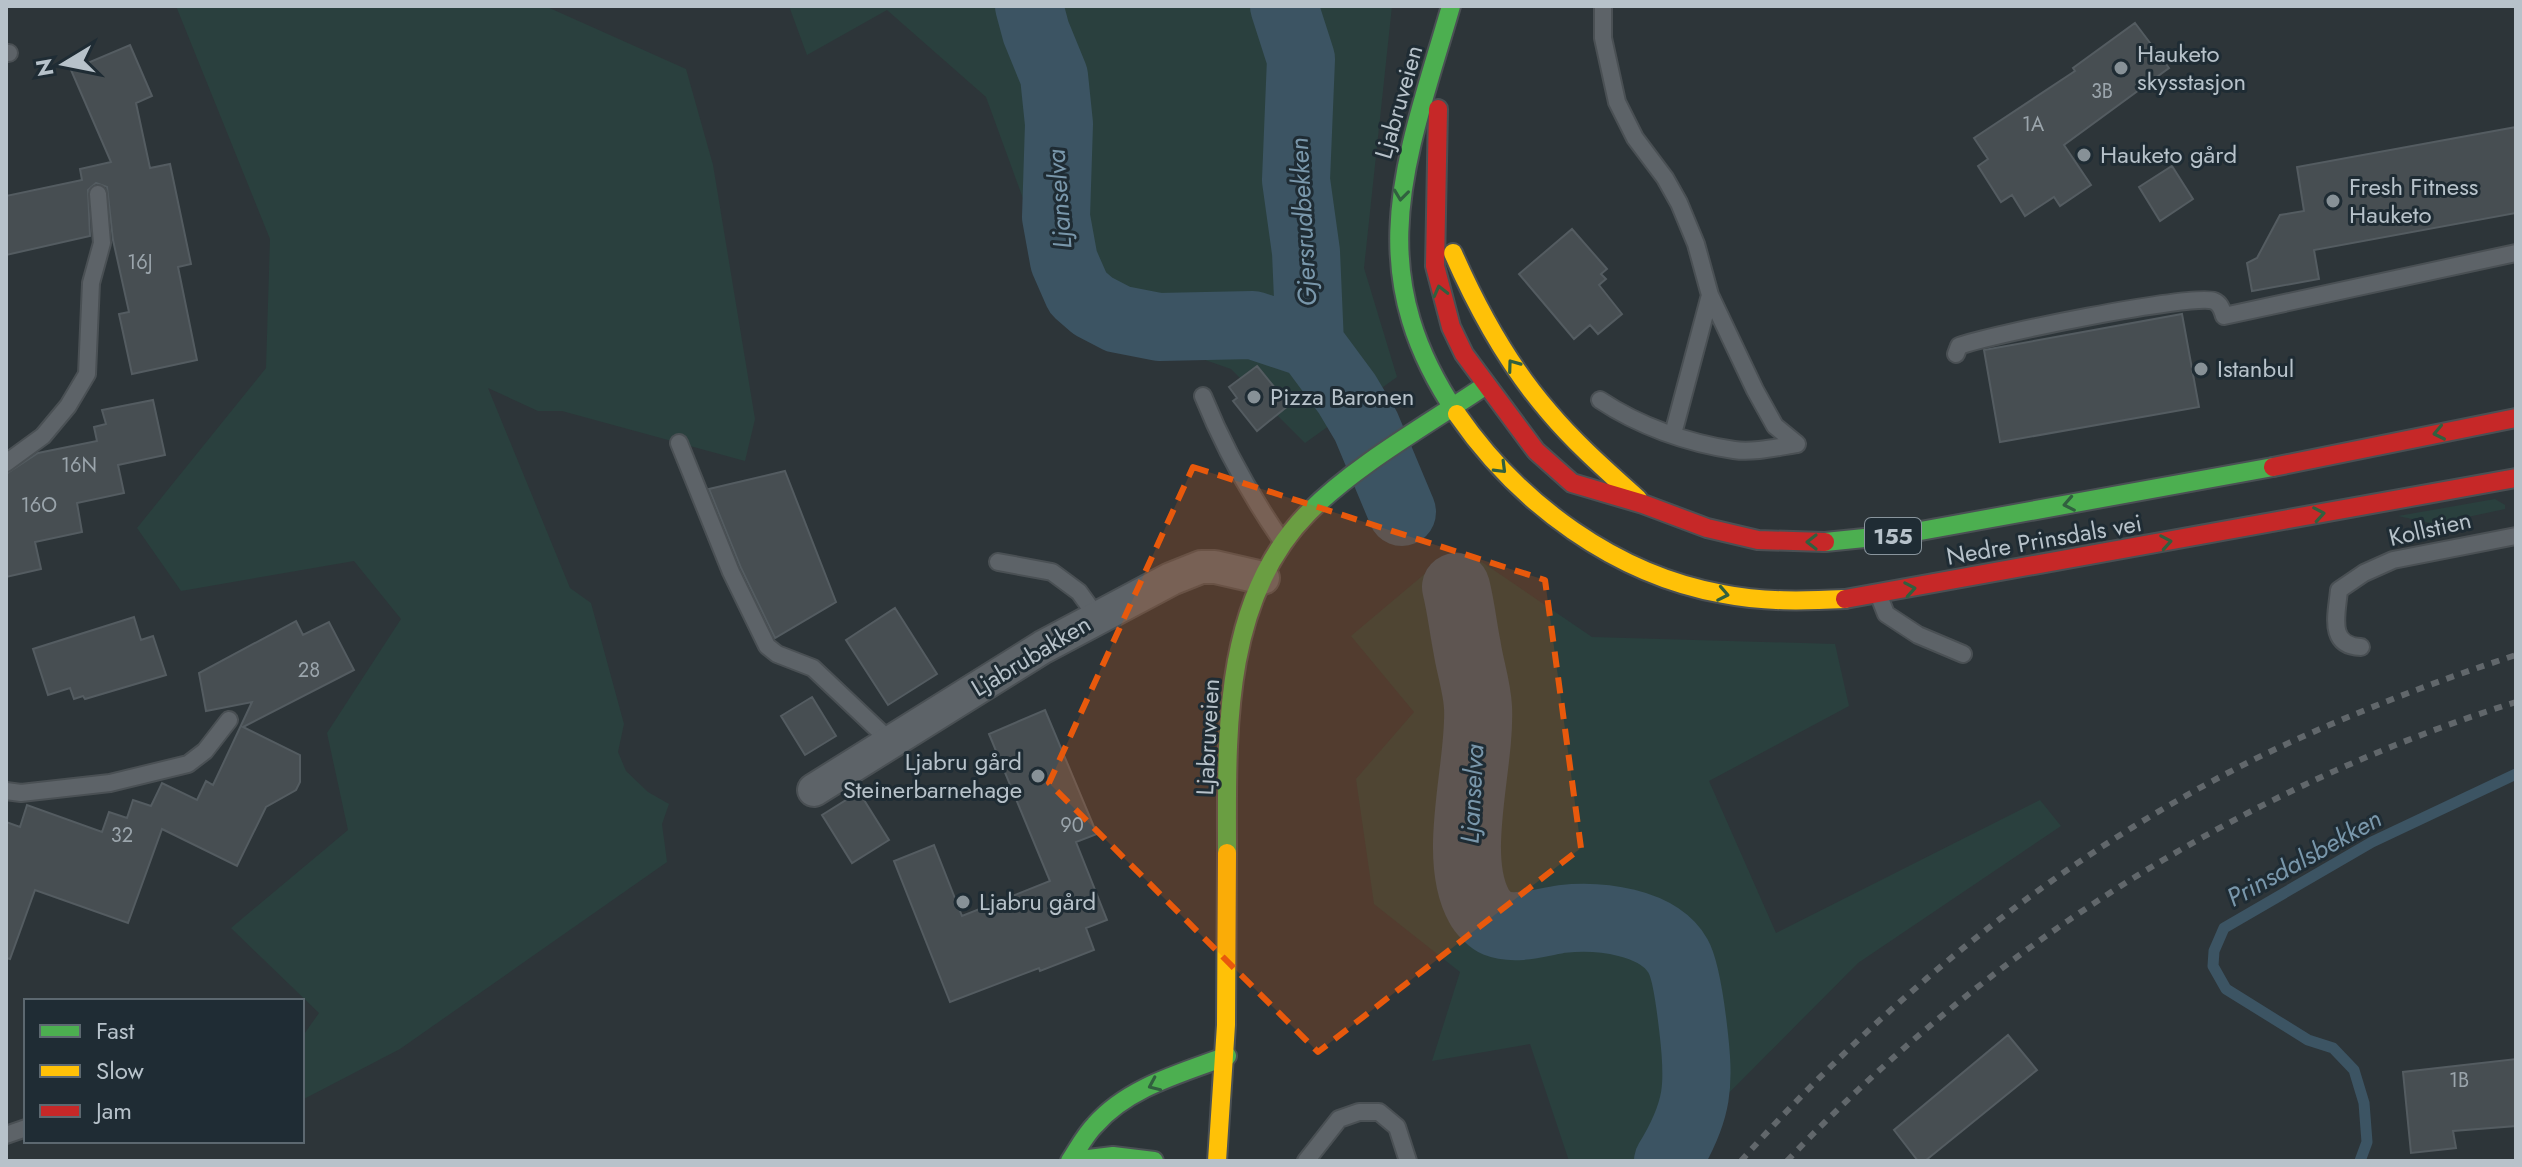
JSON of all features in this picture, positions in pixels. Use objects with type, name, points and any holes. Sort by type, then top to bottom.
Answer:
[{"type":"main road","name":"Ljabruveien","points":[[1451,6],[1415,117],[1405,161],[1399,231],[1413,326],[1422,352],[1451,408]]},
{"type":"main road","name":"Ljabruveien","points":[[1217,1161],[1227,1056],[1228,777],[1232,701],[1241,636],[1263,578],[1283,542],[1320,500],[1485,386],[1464,354],[1445,308],[1435,266],[1434,208],[1442,39]]},
{"type":"main road","name":"Ljabruveien","points":[[1434,208],[1473,301],[1509,360],[1566,432],[1643,504]]},
{"type":"main road","name":"Nedre Prinsdals vei","points":[[1485,386],[1536,451],[1572,483],[1643,504],[1707,528],[1758,540],[1803,543],[1843,542],[1904,534],[2301,462],[2516,418]]},
{"type":"main road","name":"Nedre Prinsdals vei","points":[[1451,408],[1483,449],[1542,508],[1587,540],[1628,563],[1705,591],[1751,599],[1805,601],[1878,595],[2516,478]]},
{"type":"main road","points":[[1071,1161],[1096,1123],[1112,1108],[1146,1087],[1227,1056]]},
{"type":"main road","points":[[1071,1161],[1116,1155],[1135,1155],[1154,1161]]},
{"type":"street","name":"Ljabrubakken","points":[[814,790],[1097,617],[1171,579],[1201,567],[1215,567],[1263,578]]},
{"type":"lane","points":[[1600,400],[1629,419],[1737,451],[1797,444],[1775,426],[1710,295],[1696,244],[1679,203],[1665,178],[1635,138],[1617,102],[1603,38],[1603,6]]},
{"type":"lane","points":[[6,463],[43,436],[68,406],[87,374],[91,283],[102,243],[98,194]]},
{"type":"lane","points":[[1956,354],[1959,346],[2016,330],[2177,302],[2205,300],[2220,305],[2224,316],[2516,253]]},
{"type":"lane","points":[[1673,434],[1710,295]]},
{"type":"lane","points":[[1203,396],[1248,491],[1283,542]]},
{"type":"lane","points":[[679,443],[731,572],[767,646],[777,654],[813,668],[890,741]]},
{"type":"lane","name":"Kollstien","points":[[2361,647],[2350,647],[2340,640],[2337,631],[2339,590],[2364,573],[2393,560],[2516,536]]},
{"type":"lane","points":[[998,562],[1052,572],[1079,592],[1097,617]]},
{"type":"lane","points":[[1878,595],[1886,614],[1918,635],[1963,654]]},
{"type":"lane","points":[[6,791],[21,793],[110,783],[188,764],[205,751],[229,720]]},
{"type":"lane","points":[[1306,1161],[1339,1119],[1359,1112],[1379,1112],[1397,1127],[1408,1161]]},
{"type":"highlighted area","points":[[1193,467],[1545,580],[1581,848],[1318,1052],[1049,783]]},
{"type":"green space","points":[[176,6],[545,6],[686,69],[713,165],[755,419],[745,461],[562,411],[538,411],[488,388],[570,588],[591,603],[624,724],[618,752],[626,771],[648,792],[669,804],[662,824],[667,862],[400,1049],[304,1099],[304,1034],[319,1013],[231,928],[348,830],[327,733],[401,619],[354,561],[181,591],[137,528],[266,368],[270,239]]},
{"type":"green space","points":[[789,6],[1392,6],[1364,268],[1397,377],[1305,443],[1231,369],[1064,311],[986,97],[887,10],[807,55]]},
{"type":"green space","points":[[2495,499],[2505,505],[2505,509],[2435,524],[2398,516]]},
{"type":"green space","points":[[1482,562],[1592,637],[1835,644],[1849,706],[1709,781],[1776,933],[2040,800],[2061,826],[1858,963],[1665,1161],[1569,1161],[1530,1044],[1432,1061],[1460,972],[1374,904],[1356,779],[1414,712],[1351,636],[1427,572]]},
{"type":"building","points":[[2135,23],[2169,68],[2064,145],[2091,185],[2060,206],[2054,197],[2025,216],[2012,195],[2001,202],[1978,166],[1988,159],[1974,138],[2075,71],[2073,68]]},
{"type":"building","points":[[130,45],[152,96],[136,103],[150,168],[170,164],[191,264],[178,267],[197,360],[132,374],[119,314],[129,312],[113,240],[107,187],[96,183],[88,190],[90,236],[6,255],[6,196],[82,180],[80,169],[111,162],[71,70]]},
{"type":"building","points":[[2516,127],[2516,213],[2314,250],[2319,279],[2252,291],[2247,263],[2257,258],[2280,215],[2304,211],[2297,167]]},
{"type":"building","points":[[2172,166],[2193,199],[2160,221],[2139,187]]},
{"type":"building","points":[[1572,229],[1607,269],[1601,274],[1606,279],[1599,285],[1622,314],[1598,334],[1590,325],[1574,339],[1519,274]]},
{"type":"building","points":[[2182,314],[2199,407],[2000,442],[1984,350]]},
{"type":"building","points":[[1257,366],[1289,405],[1257,431],[1233,401],[1237,398],[1229,387]]},
{"type":"building","points":[[153,400],[165,455],[118,465],[124,493],[77,503],[82,532],[35,542],[41,569],[6,577],[6,474],[38,453],[97,441],[94,427],[106,424],[102,410]]},
{"type":"building","points":[[785,471],[836,602],[775,638],[741,568],[709,489]]},
{"type":"building","points":[[895,608],[937,674],[888,705],[846,640]]},
{"type":"building","points":[[134,617],[141,640],[153,636],[166,675],[85,699],[83,696],[74,699],[70,688],[48,695],[33,649]]},
{"type":"building","points":[[296,621],[303,635],[329,622],[354,670],[243,727],[300,755],[300,782],[296,790],[266,807],[237,866],[162,829],[128,923],[35,890],[10,959],[6,958],[6,822],[20,827],[27,805],[102,832],[109,812],[127,818],[133,800],[151,806],[162,783],[197,800],[206,781],[213,785],[252,702],[206,711],[199,673]]},
{"type":"building","points":[[812,697],[836,736],[805,755],[781,716]]},
{"type":"building","points":[[1045,710],[1097,834],[1076,842],[1107,920],[1086,928],[1094,950],[950,1002],[894,861],[934,845],[962,916],[1050,881],[989,734]]},
{"type":"building","points":[[859,792],[889,840],[852,863],[822,815]]},
{"type":"building","points":[[2008,1035],[2037,1070],[1925,1161],[1918,1161],[1894,1130]]},
{"type":"building","points":[[2516,1059],[2516,1126],[2453,1131],[2456,1148],[2411,1153],[2403,1072]]},
{"type":"waterway","name":"Ljanselva","points":[[1029,6],[1054,76],[1059,124],[1056,217],[1064,261],[1078,293],[1093,306],[1118,319],[1159,327],[1253,325],[1310,344],[1366,426],[1402,512]]},
{"type":"waterway","name":"Gjersrudbekken","points":[[1284,6],[1301,59],[1296,180],[1306,252],[1310,344]]},
{"type":"waterway","name":"Ljanselva","points":[[1456,587],[1478,707],[1467,836],[1471,885],[1480,908],[1496,923],[1520,926],[1562,919],[1610,920],[1657,935],[1678,956],[1689,1001],[1696,1081],[1695,1097],[1686,1127],[1668,1161]]},
{"type":"waterway","name":"Prinsdalsbekken","points":[[2360,1161],[2367,1142],[2364,1103],[2354,1070],[2333,1048],[2308,1040],[2226,989],[2213,966],[2214,951],[2224,928],[2372,842],[2516,774]]},
{"type":"railway","points":[[1741,1161],[1797,1100],[1918,986],[2049,883],[2118,837],[2189,794],[2263,755],[2388,701],[2516,655]]},
{"type":"railway","points":[[1787,1161],[1864,1084],[1946,1012],[2032,946],[2122,885],[2216,830],[2313,781],[2413,738],[2516,702]]},
{"type":"traffic: fast","points":[[1451,6],[1407,163],[1400,212],[1400,261],[1408,310],[1427,361],[1457,414]]},
{"type":"traffic: fast","points":[[1227,853],[1227,763],[1235,672],[1244,628],[1259,586],[1280,547],[1328,494],[1393,446],[1483,387]]},
{"type":"traffic: fast","points":[[1825,542],[1904,534],[2273,467]]},
{"type":"traffic: fast","points":[[1070,1161],[1091,1129],[1123,1101],[1174,1075],[1227,1056]]},
{"type":"traffic: fast","points":[[1072,1161],[1113,1156],[1154,1161]]},
{"type":"traffic: slow","points":[[1453,253],[1495,336],[1534,394],[1559,424],[1638,499]]},
{"type":"traffic: slow","points":[[1457,414],[1482,447],[1540,505],[1573,531],[1645,571],[1683,585],[1738,597],[1845,599]]},
{"type":"traffic: slow","points":[[1217,1161],[1226,1025],[1227,853]]},
{"type":"traffic: jam","points":[[1438,109],[1435,266],[1451,327],[1464,354],[1536,451],[1572,483],[1643,504],[1707,528],[1758,540],[1825,542]]},
{"type":"traffic: jam","points":[[2273,467],[2516,418]]},
{"type":"traffic: jam","points":[[1845,599],[2516,478]]},
{"type":"place","name":"Hauketo skysstasjon","points":[[2121,68]]},
{"type":"place","name":"Hauketo gård","points":[[2084,155]]},
{"type":"place","name":"Fresh Fitness Hauketo","points":[[2333,201]]},
{"type":"place","name":"Istanbul","points":[[2201,369]]},
{"type":"place","name":"Pizza Baronen","points":[[1254,397]]},
{"type":"place","name":"Ljabru gård Steinerbarnehage","points":[[1038,776]]},
{"type":"place","name":"Ljabru gård","points":[[963,902]]}]
